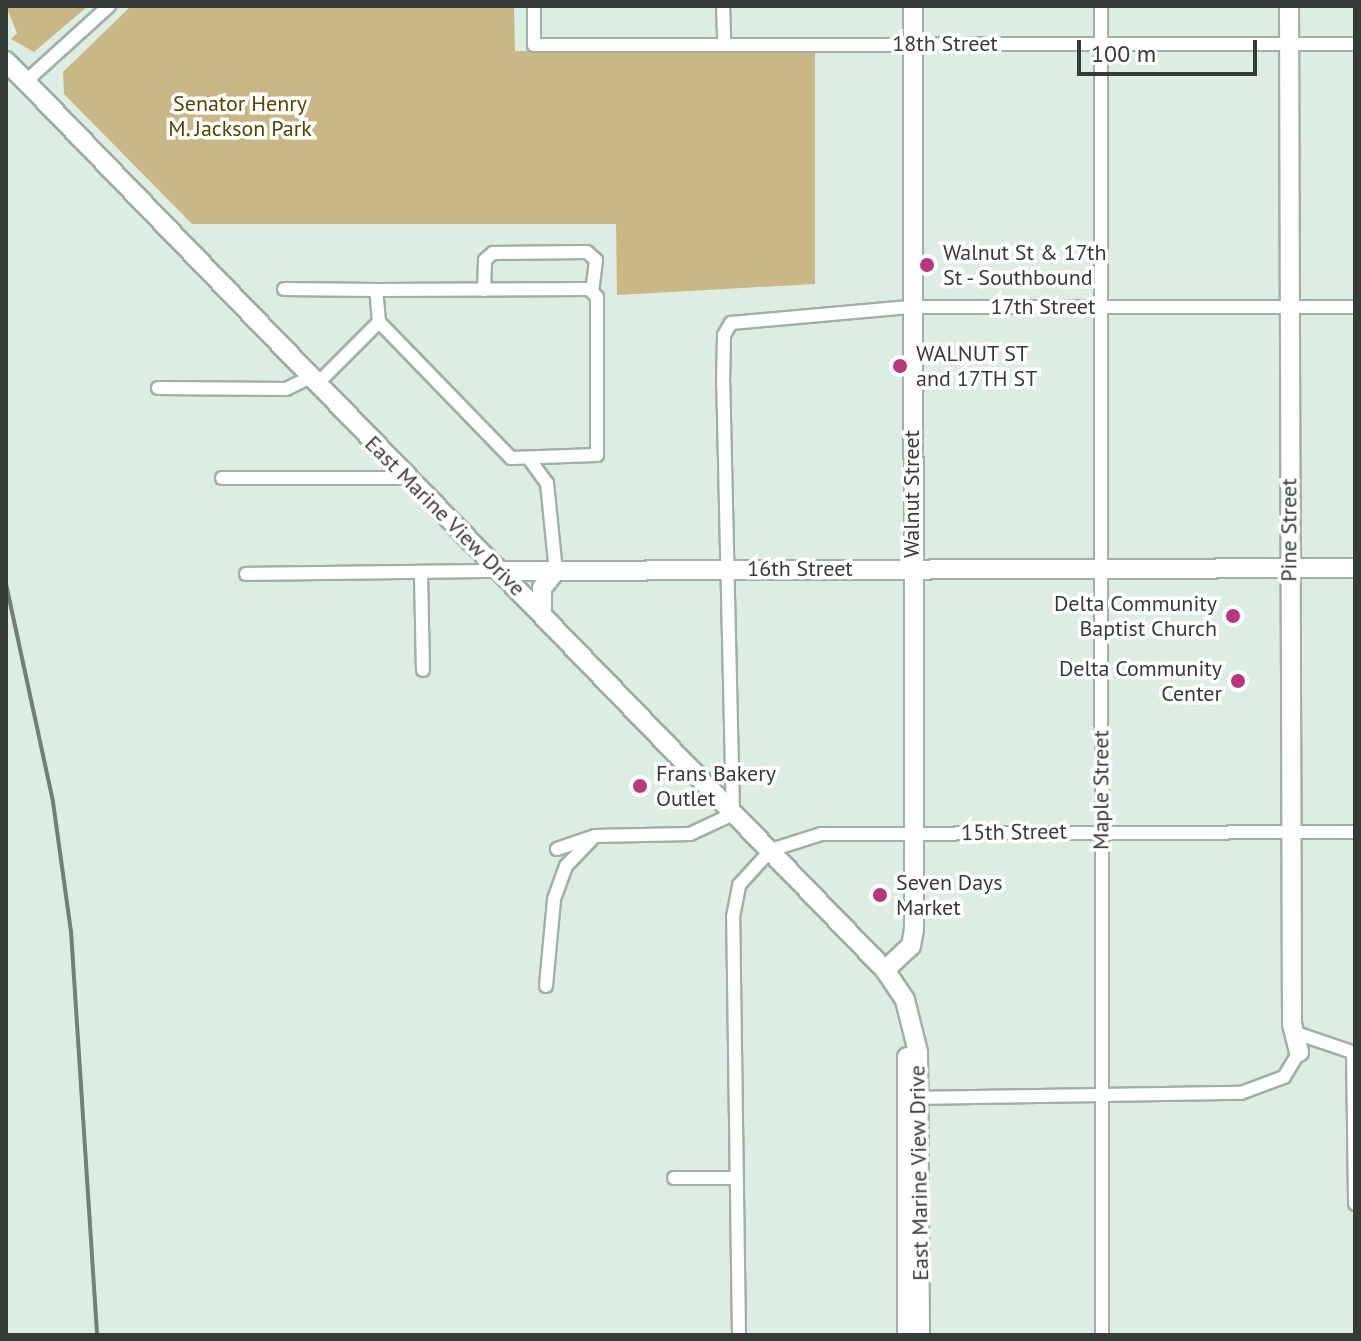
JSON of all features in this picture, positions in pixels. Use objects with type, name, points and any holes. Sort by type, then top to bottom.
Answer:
[{"type":"main road","name":"Walnut Street","points":[[885,970],[911,946],[914,834],[911,569],[913,6]]},
{"type":"main road","name":"Pine Street","points":[[1289,6],[1288,568],[1291,832],[1299,1052]]},
{"type":"main road","name":"East Marine View Drive","points":[[6,61],[312,382],[504,571],[885,970],[913,1024],[920,1335]]},
{"type":"main road","name":"16th Street","points":[[504,571],[1355,568]]},
{"type":"main road","points":[[542,613],[542,588],[556,571]]},
{"type":"main road","name":"East Marine View Drive","points":[[907,1335],[914,1098]]},
{"type":"street","points":[[24,83],[109,6]]},
{"type":"street","name":"18th Street","points":[[534,6],[534,45],[1355,44]]},
{"type":"street","points":[[723,6],[724,44]]},
{"type":"street","name":"Maple Street","points":[[1101,6],[1102,1335]]},
{"type":"street","points":[[376,290],[379,322],[511,458],[530,460],[597,455],[592,291],[596,260],[587,252],[493,253],[485,260],[484,290]]},
{"type":"street","points":[[284,289],[592,291]]},
{"type":"street","name":"17th Street","points":[[728,569],[724,335],[731,323],[912,307],[1355,307]]},
{"type":"street","points":[[158,388],[286,389],[312,382],[379,322]]},
{"type":"street","points":[[530,460],[547,483],[556,571]]},
{"type":"street","points":[[222,478],[408,478]]},
{"type":"street","points":[[557,849],[595,836],[690,834],[733,814],[728,569]]},
{"type":"street","name":"16th Street","points":[[246,574],[421,575],[504,571]]},
{"type":"street","points":[[421,575],[423,670]]},
{"type":"street","name":"15th Street","points":[[771,850],[821,834],[1355,832]]},
{"type":"street","points":[[546,986],[554,899],[566,866],[595,836]]},
{"type":"street","points":[[739,1335],[734,902],[739,885],[771,850]]},
{"type":"street","points":[[1296,1033],[1354,1053],[1355,1204]]},
{"type":"street","points":[[914,1098],[1102,1097],[1266,1088],[1284,1077],[1299,1052]]},
{"type":"street","points":[[674,1178],[737,1178]]},
{"type":"green space","points":[[6,6],[88,6],[34,52],[11,39],[17,33]]},
{"type":"green space","name":"Senator Henry M. Jackson Park","points":[[131,6],[514,6],[515,51],[815,51],[815,284],[617,295],[616,224],[192,224],[64,94],[63,72]]},
{"type":"railway","points":[[6,584],[53,802],[71,931],[97,1335]]},
{"type":"place","name":"Walnut St & 17th St - Southbound","points":[[927,265]]},
{"type":"place","name":"WALNUT ST and 17TH ST","points":[[900,366]]},
{"type":"place","name":"Delta Community Baptist Church","points":[[1233,616]]},
{"type":"place","name":"Delta Community Center","points":[[1238,681]]},
{"type":"place","name":"Frans Bakery Outlet","points":[[640,786]]},
{"type":"place","name":"Seven Days Market","points":[[880,895]]}]
